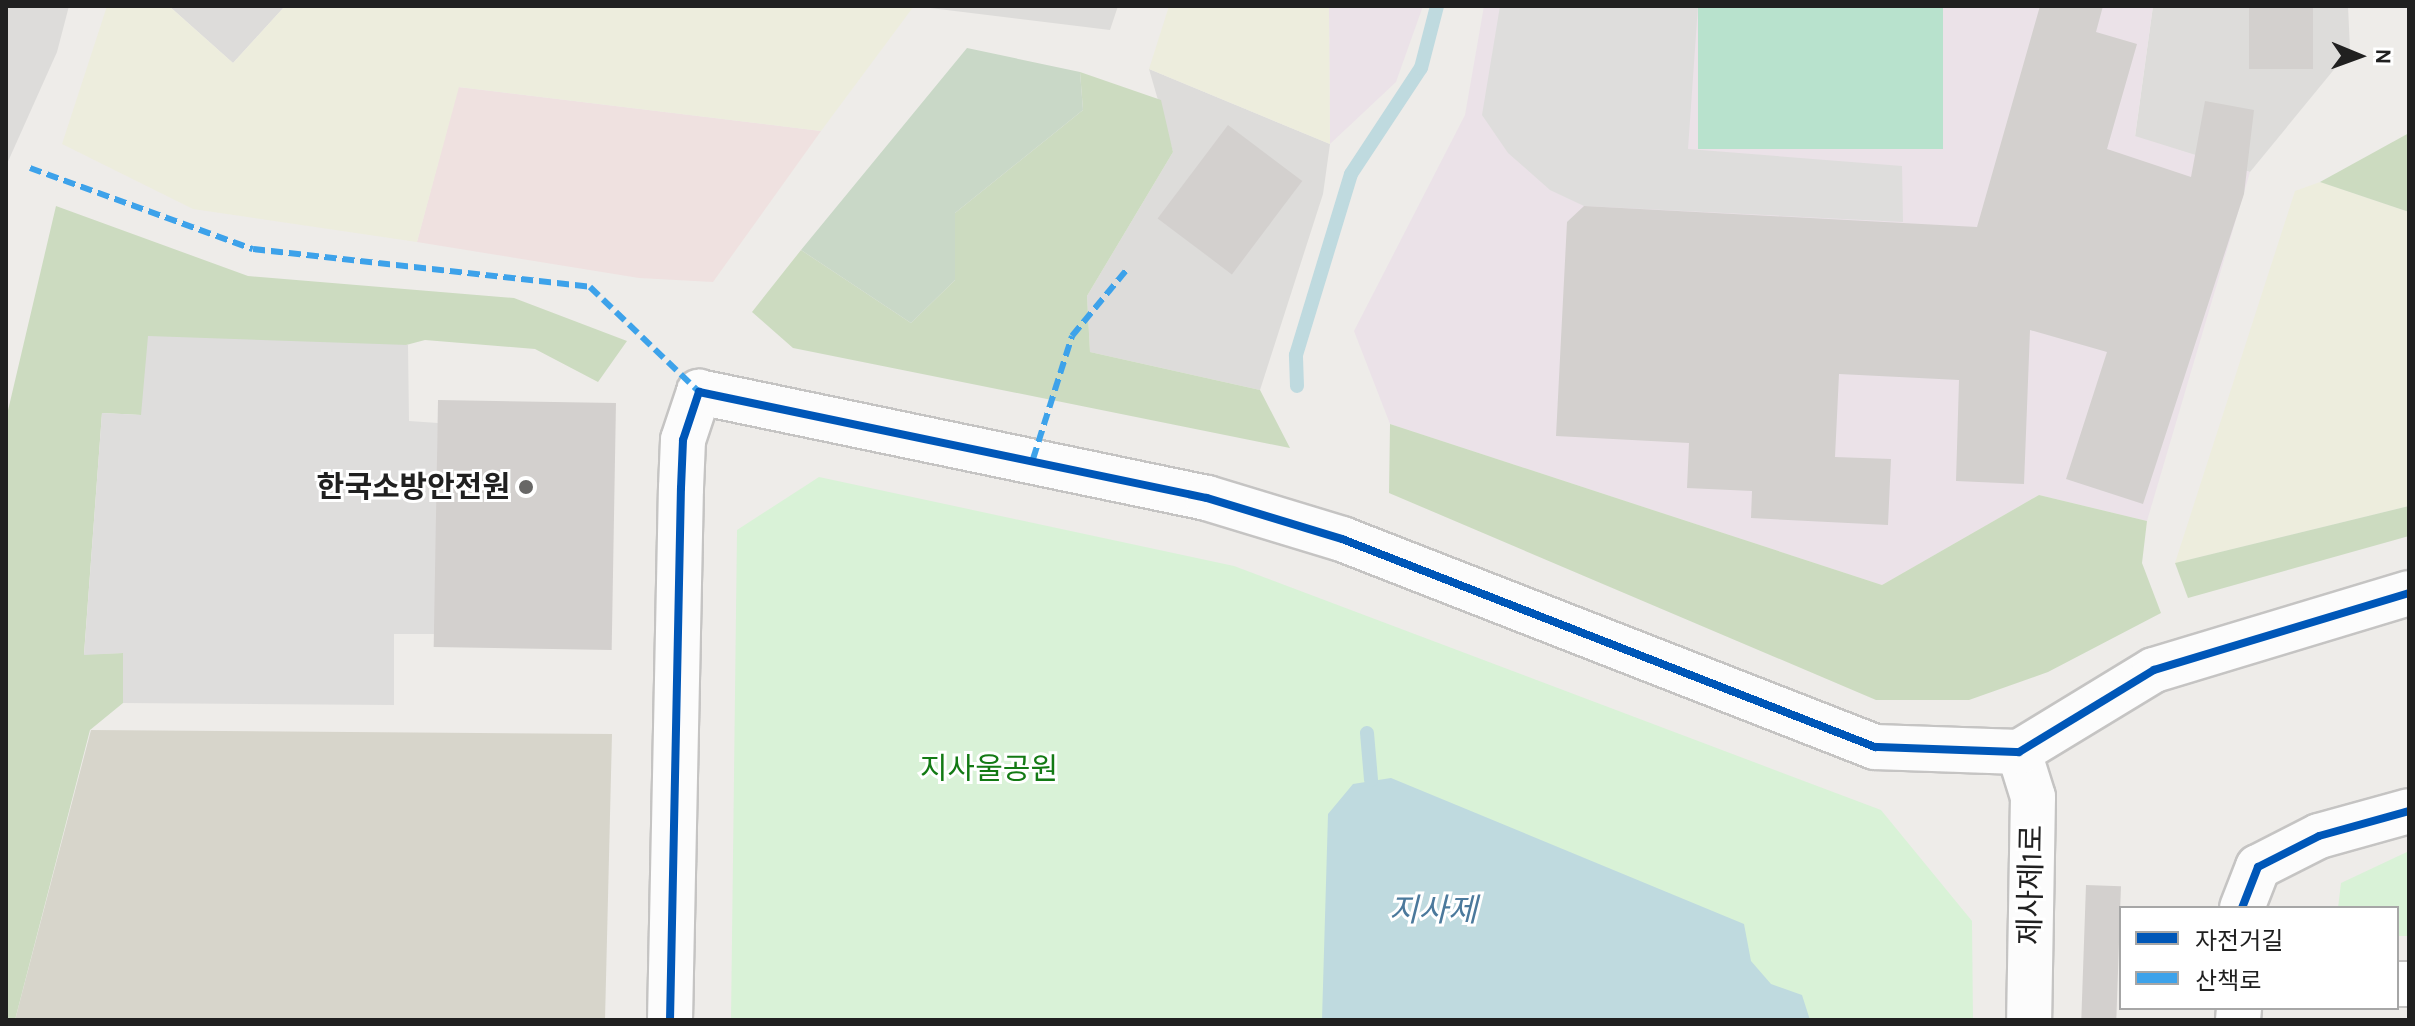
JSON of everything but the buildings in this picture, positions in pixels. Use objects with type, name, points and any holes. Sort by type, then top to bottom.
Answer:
[{"type":"street","points":[[670,1020],[683,440],[699,392],[832,415],[1248,510],[1342,539],[1875,747],[2019,752],[2154,670],[2409,593]]},
{"type":"street","name":"제사제1로","points":[[2019,752],[2033,797],[2029,1020]]},
{"type":"street","points":[[2243,906],[2258,867],[2319,836],[2409,811]]},
{"type":"shaded area","points":[[6,6],[69,6],[57,52],[6,166]]},
{"type":"shaded area","points":[[169,6],[285,6],[233,63]]},
{"type":"shaded area","points":[[914,6],[1118,6],[1110,30]]},
{"type":"shaded area","points":[[1329,6],[1423,6],[1396,82],[1330,144]]},
{"type":"shaded area","points":[[1484,6],[2153,6],[2135,136],[2250,172],[2147,521],[2039,495],[1882,585],[1390,424],[1354,331],[1465,115]]},
{"type":"shaded area","points":[[1500,6],[1698,6],[1688,149],[1902,166],[1903,222],[1584,206],[1550,190],[1508,153],[1482,115]]},
{"type":"shaded area","points":[[2153,6],[2348,6],[2350,50],[2250,172],[2135,137]]},
{"type":"shaded area","points":[[1149,69],[1330,144],[1323,194],[1260,390],[1090,352],[1087,296],[1173,152]]},
{"type":"shaded area","points":[[458,87],[821,131],[713,282],[639,278],[417,242]]},
{"type":"shaded area","points":[[148,336],[408,345],[409,421],[438,423],[435,634],[394,634],[394,705],[123,703],[123,653],[84,655],[102,413],[141,415]]},
{"type":"shaded area","points":[[91,730],[612,734],[605,1020],[15,1020]]},
{"type":"green space","points":[[107,6],[169,6],[233,63],[285,6],[914,6],[821,131],[459,87],[417,242],[193,209],[62,144]]},
{"type":"green space","points":[[1169,6],[1329,6],[1330,144],[1149,69]]},
{"type":"green space","points":[[1698,6],[1943,6],[1943,149],[1698,149]]},
{"type":"green space","points":[[967,48],[1080,72],[1083,110],[955,213],[955,280],[911,323],[801,250]]},
{"type":"green space","points":[[1080,72],[1161,100],[1173,152],[1087,296],[1090,352],[1260,390],[1290,448],[793,348],[752,312],[801,250],[911,323],[955,280],[955,213],[1083,110]]},
{"type":"green space","points":[[2409,133],[2409,212],[2320,182]]},
{"type":"green space","points":[[2320,182],[2409,212],[2409,506],[2175,563],[2295,191]]},
{"type":"green space","points":[[56,206],[248,276],[514,298],[627,341],[598,382],[535,349],[425,340],[141,415],[102,413],[84,654],[123,653],[123,703],[90,730],[15,1020],[6,1020],[6,419]]},
{"type":"green space","points":[[1390,424],[1882,585],[2039,495],[2147,521],[2142,563],[2161,613],[2048,672],[1969,700],[1876,700],[1389,493]]},
{"type":"green space","name":"지사울공원","points":[[819,477],[1234,566],[1881,810],[1972,921],[1973,1020],[731,1020],[737,530]]},
{"type":"green space","points":[[2409,506],[2409,536],[2188,598],[2175,563]]},
{"type":"green space","points":[[2409,851],[2409,936],[2399,936],[2399,906],[2338,906],[2341,883]]},
{"type":"water","name":"지사제","points":[[1391,778],[1744,924],[1751,961],[1771,984],[1802,995],[1810,1020],[1322,1020],[1328,814],[1353,784]]},
{"type":"waterway","points":[[1297,386],[1296,355],[1351,174],[1421,68],[1437,6]]},
{"type":"waterway","points":[[1367,733],[1371,780]]},
{"type":"marked path","points":[[30,168],[253,249],[590,287],[699,392]]},
{"type":"marked path","points":[[1033,459],[1072,336],[1128,268]]},
{"type":"cycle path","points":[[670,1020],[683,440],[699,392],[1207,498],[1342,539],[1875,747],[2019,752],[2154,670],[2409,593]]},
{"type":"cycle path","points":[[2243,906],[2258,867],[2319,836],[2409,811]]},
{"type":"place","name":"한국소방안전원","points":[[526,487]]}]
